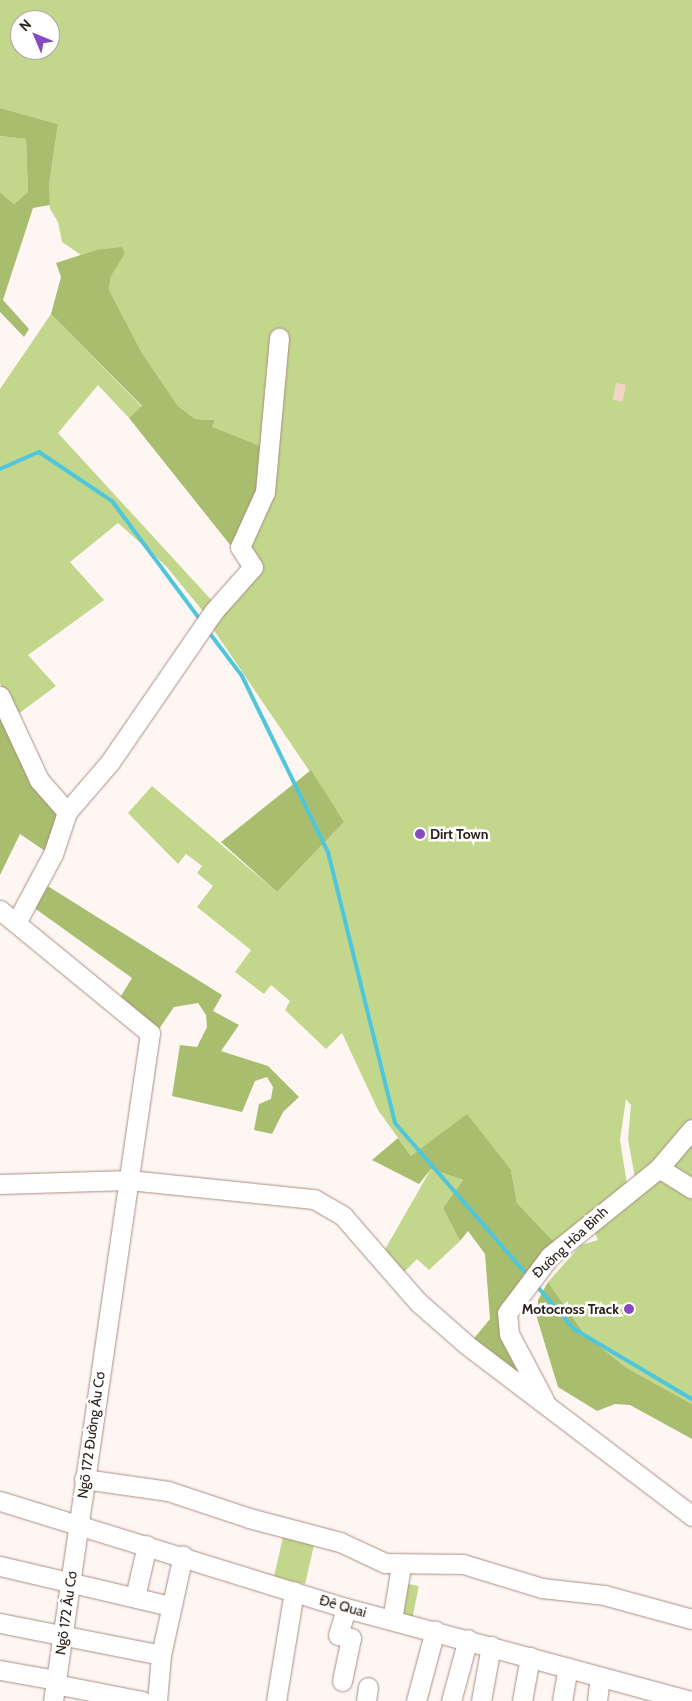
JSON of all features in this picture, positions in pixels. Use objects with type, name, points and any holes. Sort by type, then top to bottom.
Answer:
[{"type":"street","points":[[0,910],[17,921],[53,854],[67,812],[110,762],[213,612],[253,567],[240,547],[265,492],[279,338]]},
{"type":"street","points":[[0,696],[40,780],[67,812]]},
{"type":"street","name":"Ngõ 172 Đường Âu Cơ","points":[[17,921],[150,1033],[78,1524]]},
{"type":"street","name":"Đường Hòa Bình","points":[[547,1406],[522,1364],[509,1334],[507,1313],[550,1256],[658,1168],[692,1128]]},
{"type":"street","points":[[658,1168],[692,1189]]},
{"type":"street","points":[[0,1184],[129,1180],[314,1199],[343,1216],[418,1302],[467,1345],[644,1484],[692,1516]]},
{"type":"street","points":[[84,1479],[168,1491],[249,1518],[340,1542],[402,1566],[463,1564],[542,1588],[604,1595],[692,1619]]},
{"type":"street","name":"Đê Quai","points":[[0,1501],[183,1555],[346,1608],[435,1630],[568,1668],[600,1678],[645,1697],[690,1701]]},
{"type":"street","name":"Ngõ 172 Âu Cơ","points":[[55,1688],[78,1524]]},
{"type":"street","points":[[135,1597],[147,1545]]},
{"type":"street","points":[[157,1701],[161,1655],[170,1606],[183,1555]]},
{"type":"street","points":[[0,1566],[71,1580],[170,1606]]},
{"type":"street","points":[[392,1620],[402,1566]]},
{"type":"street","points":[[276,1701],[294,1591]]},
{"type":"street","points":[[342,1681],[351,1638],[338,1635],[346,1608]]},
{"type":"street","points":[[0,1623],[62,1638],[161,1655]]},
{"type":"street","points":[[416,1701],[435,1630]]},
{"type":"street","points":[[451,1701],[468,1639]]},
{"type":"street","points":[[481,1701],[492,1646]]},
{"type":"street","points":[[522,1701],[530,1657]]},
{"type":"street","points":[[562,1701],[568,1668]]},
{"type":"street","points":[[0,1670],[55,1688],[142,1701]]},
{"type":"street","points":[[597,1701],[600,1678]]},
{"type":"green space","points":[[0,0],[692,0],[692,1404],[627,1368],[585,1335],[548,1282],[581,1245],[598,1240],[592,1226],[635,1178],[628,1139],[631,1105],[626,1099],[620,1140],[627,1184],[556,1244],[517,1203],[511,1170],[411,1156],[378,1110],[342,1033],[326,1049],[285,1010],[290,1001],[271,985],[264,994],[235,972],[251,950],[197,907],[213,886],[197,873],[202,866],[186,854],[178,864],[128,813],[152,786],[277,892],[344,822],[209,623],[252,572],[212,427],[215,420],[195,419],[178,406],[142,353],[109,290],[111,276],[125,254],[96,250],[81,255],[62,242],[58,222],[50,209],[49,186],[58,124],[0,108]]},
{"type":"green space","points":[[0,108],[58,124],[49,186],[50,205],[33,208],[3,300],[29,329],[24,337],[0,312],[0,192],[14,204],[28,192],[26,139],[0,136]]},
{"type":"green space","points":[[0,136],[26,139],[28,192],[14,204],[0,192]]},
{"type":"green space","points":[[122,247],[125,254],[111,276],[109,290],[142,353],[178,406],[195,419],[215,420],[212,427],[267,449],[263,487],[231,546],[129,418],[142,406],[51,314],[61,277],[56,263],[96,250]]},
{"type":"green space","points":[[51,314],[142,407],[129,418],[98,385],[58,433],[216,605],[206,615],[166,566],[118,523],[70,562],[104,600],[28,655],[56,686],[14,717],[0,683],[0,389]]},
{"type":"green space","points":[[0,707],[61,813],[45,851],[20,834],[0,875]]},
{"type":"green space","points":[[311,770],[344,822],[277,892],[221,842]]},
{"type":"green space","points":[[46,885],[222,995],[213,1011],[239,1025],[221,1051],[268,1066],[299,1097],[283,1112],[272,1134],[254,1130],[259,1104],[271,1099],[273,1087],[267,1077],[255,1081],[242,1112],[172,1096],[180,1045],[197,1047],[207,1027],[206,1015],[198,1003],[174,1007],[159,1029],[118,1001],[132,978],[33,907]]},
{"type":"green space","points":[[467,1114],[511,1170],[517,1203],[556,1244],[501,1305],[537,1395],[471,1342],[490,1319],[485,1254],[468,1231],[460,1241],[443,1208],[463,1180],[431,1169],[419,1184],[372,1160],[398,1138],[411,1156]]},
{"type":"green space","points":[[431,1169],[463,1180],[443,1208],[460,1241],[429,1270],[417,1259],[400,1276],[383,1253]]},
{"type":"green space","points":[[548,1282],[585,1335],[627,1368],[692,1404],[692,1439],[630,1405],[615,1404],[597,1411],[558,1387],[537,1318],[538,1300]]},
{"type":"green space","points":[[284,1533],[315,1540],[305,1584],[274,1577]]},
{"type":"green space","points":[[403,1583],[419,1586],[412,1618],[397,1615]]},
{"type":"building","points":[[616,383],[626,385],[623,402],[613,400]]},
{"type":"waterway","points":[[0,469],[39,452],[112,501],[201,621]]},
{"type":"waterway","points":[[208,631],[242,676],[328,852],[395,1123],[527,1275]]},
{"type":"waterway","points":[[535,1284],[574,1329],[692,1399]]},
{"type":"place","name":"Dirt Town","points":[[420,834]]},
{"type":"place","name":"Motocross Track","points":[[629,1309]]}]
